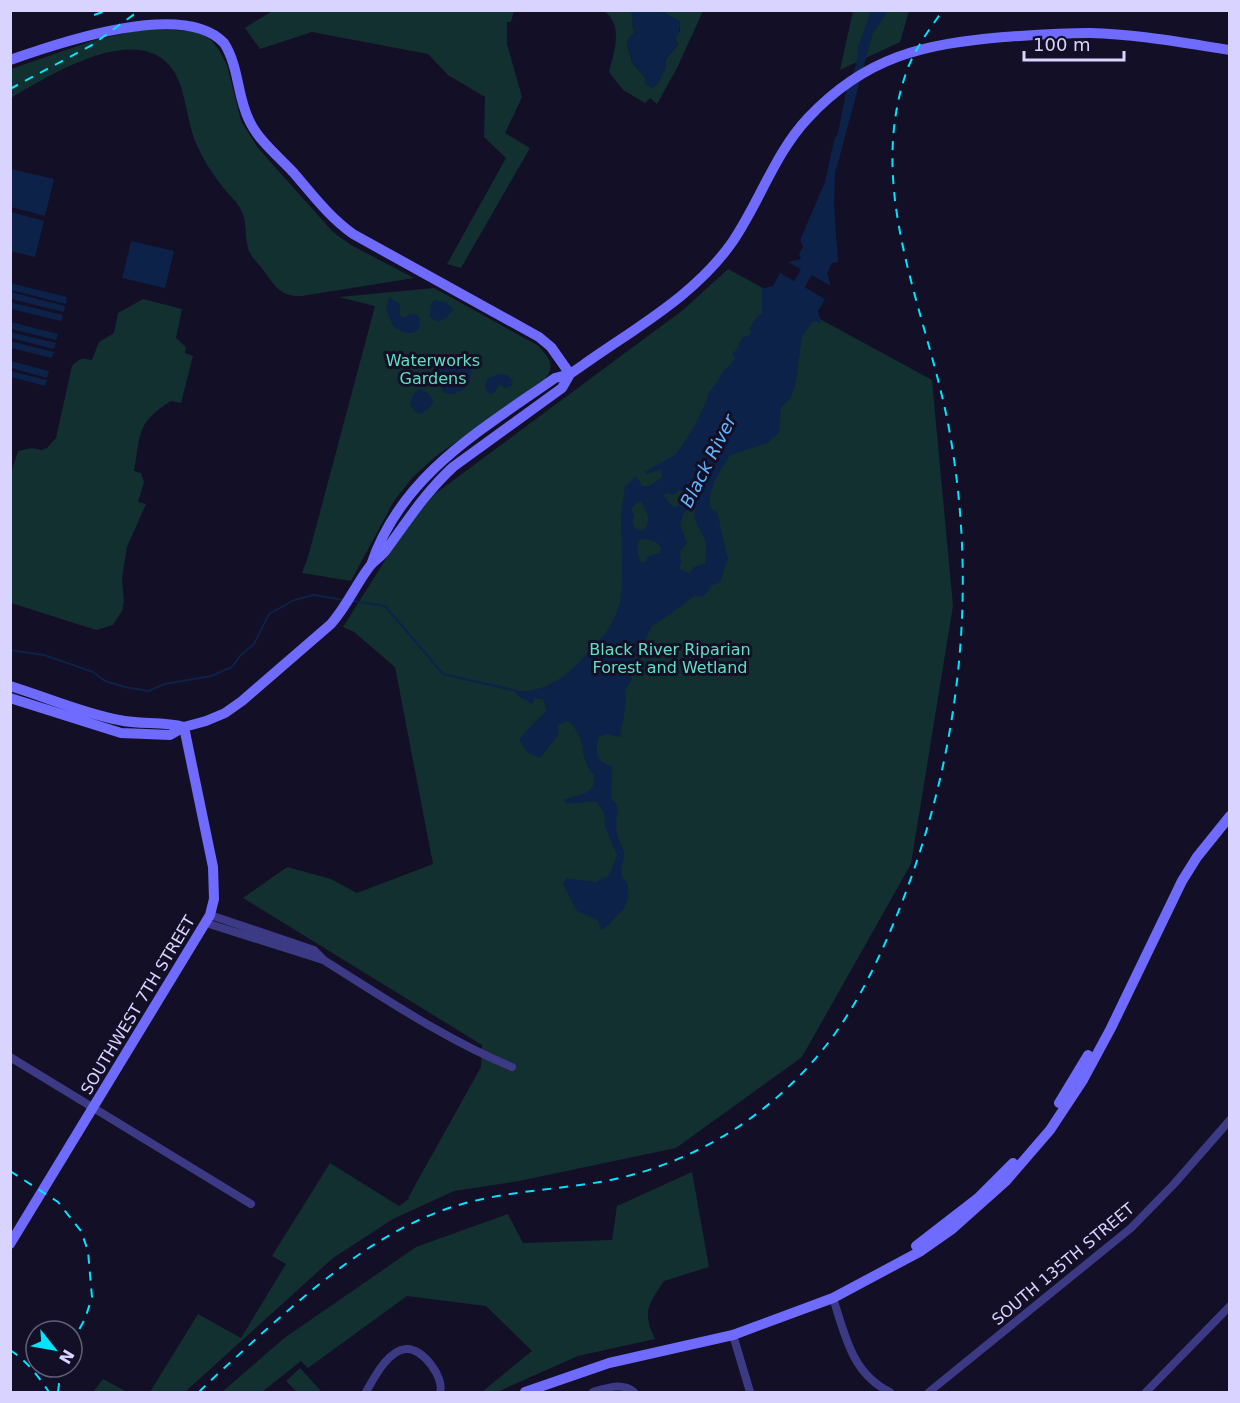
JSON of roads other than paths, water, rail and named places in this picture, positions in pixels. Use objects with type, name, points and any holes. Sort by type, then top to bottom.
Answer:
[{"type":"street","points":[[10,60],[137,21],[180,18],[202,24],[214,32],[232,59],[244,107],[255,131],[332,218],[353,234],[539,338],[555,353],[570,374]]},
{"type":"street","points":[[10,698],[121,734],[170,735],[184,727],[225,713],[242,701],[342,612],[370,565],[377,547],[418,483],[450,452],[555,378],[570,374],[673,302],[720,258],[734,240],[797,132],[837,92],[857,77],[917,50],[944,44],[1048,34],[1091,33],[1230,50]]},
{"type":"street","points":[[370,565],[385,552],[416,505],[439,480],[453,467],[562,388],[570,374]]},
{"type":"street","points":[[10,686],[119,720],[146,724],[168,722],[184,727]]},
{"type":"street","points":[[10,691],[54,705],[66,704]]},
{"type":"street","name":"SOUTHWEST 7TH STREET","points":[[10,1244],[208,919],[214,899],[213,867],[184,727]]},
{"type":"street","points":[[892,1265],[978,1198],[1014,1162],[1044,1126],[1075,1079],[1106,1025],[1176,880],[1194,851],[1230,807]]},
{"type":"street","points":[[525,1392],[609,1363],[733,1335],[833,1298],[921,1251],[980,1207],[1050,1130],[1083,1080],[1111,1028],[1182,881],[1197,857],[1230,816]]},
{"type":"street","points":[[208,919],[325,961],[418,1019],[480,1054],[512,1067]]},
{"type":"street","points":[[10,1057],[251,1204]]},
{"type":"street","name":"SOUTH 135TH STREET","points":[[929,1392],[1131,1228],[1174,1184],[1230,1120]]},
{"type":"street","points":[[833,1298],[848,1346],[857,1365],[872,1381],[890,1392]]},
{"type":"street","points":[[1146,1392],[1230,1306]]},
{"type":"street","points":[[733,1335],[750,1392]]},
{"type":"street","points":[[366,1392],[387,1360],[405,1348],[413,1349],[421,1354],[433,1368],[441,1381],[440,1392]]},
{"type":"street","points":[[593,1392],[609,1388],[632,1390]]},
{"type":"water","points":[[631,11],[661,11],[680,21],[679,33],[675,38],[678,45],[666,59],[667,65],[658,84],[652,88],[646,85],[645,77],[632,63],[627,41],[635,32]]},
{"type":"water","points":[[871,11],[887,11],[873,32],[835,174],[834,205],[838,262],[832,263],[827,273],[831,286],[788,262],[801,259],[799,254],[803,247],[800,240],[825,182],[846,92],[855,68],[857,50]]},
{"type":"water","points":[[11,169],[54,179],[45,216],[11,207]]},
{"type":"water","points":[[11,212],[44,221],[35,257],[11,251]]},
{"type":"water","points":[[131,241],[174,251],[165,288],[122,278]]},
{"type":"water","points":[[780,273],[825,299],[818,311],[821,323],[813,321],[802,337],[795,386],[790,399],[781,407],[779,433],[767,443],[730,455],[712,487],[710,508],[717,512],[728,560],[721,580],[712,585],[702,597],[696,596],[688,600],[652,626],[643,644],[636,651],[628,671],[632,679],[625,690],[625,708],[620,737],[608,734],[599,736],[598,755],[603,762],[612,766],[611,798],[618,807],[617,832],[624,853],[621,872],[628,884],[625,906],[609,925],[601,930],[598,921],[577,911],[563,885],[566,878],[596,882],[609,876],[617,855],[605,827],[604,813],[596,801],[567,804],[563,800],[586,793],[593,786],[594,775],[585,761],[579,735],[568,721],[557,725],[559,734],[540,758],[527,752],[519,739],[546,711],[543,699],[535,698],[532,704],[517,695],[515,691],[540,688],[569,672],[609,628],[620,602],[621,515],[625,487],[636,476],[642,486],[649,486],[662,478],[661,469],[647,474],[645,472],[676,454],[683,444],[696,423],[708,394],[735,359],[732,354],[742,338],[750,335],[749,329],[757,317],[762,314],[762,289],[773,286]],"holes":[[[679,490],[685,492],[686,495],[678,506],[673,507],[663,495],[669,493],[673,495]],[[641,502],[646,510],[648,521],[642,531],[634,527],[632,522],[634,516],[631,509]],[[692,508],[695,510],[696,523],[706,543],[705,564],[694,567],[690,573],[679,569],[680,551],[687,543],[680,525],[684,512]],[[641,539],[654,541],[661,550],[659,553],[646,557],[647,561],[644,563],[640,561],[637,551],[638,542]]]},
{"type":"water","points":[[10,283],[67,297],[66,304],[11,290]]},
{"type":"water","points":[[11,292],[65,306],[64,312],[11,299]]},
{"type":"water","points":[[389,297],[400,304],[400,315],[403,318],[411,314],[418,315],[419,329],[409,333],[393,326],[386,309]]},
{"type":"water","points":[[435,300],[445,302],[454,309],[446,318],[438,322],[430,317],[431,303]]},
{"type":"water","points":[[10,302],[63,315],[61,321],[11,309]]},
{"type":"water","points":[[11,322],[58,334],[56,340],[11,329]]},
{"type":"water","points":[[10,332],[56,343],[54,349],[11,338]]},
{"type":"water","points":[[10,341],[54,352],[52,358],[11,348]]},
{"type":"water","points":[[459,360],[467,363],[471,370],[469,381],[461,391],[445,394],[436,379],[437,371]]},
{"type":"water","points":[[11,361],[49,371],[47,378],[11,368]]},
{"type":"water","points":[[10,371],[47,380],[45,386],[11,377]]},
{"type":"water","points":[[506,374],[513,381],[511,386],[505,388],[499,384],[492,395],[487,392],[485,386],[488,378]]},
{"type":"water","points":[[419,389],[428,394],[433,402],[421,414],[415,412],[410,404],[413,395]]},
{"type":"waterway","name":"Black River","points":[[792,298],[814,258]]},
{"type":"waterway","points":[[10,650],[44,655],[93,672],[105,681],[148,691],[165,684],[211,676],[232,667],[240,656],[254,644],[269,614],[294,600],[314,595],[344,600]]},
{"type":"waterway","points":[[353,601],[385,606],[443,674],[517,691]]},
{"type":"railway","points":[[94,15],[108,10]]},
{"type":"railway","points":[[10,89],[92,45],[140,10]]},
{"type":"railway","points":[[199,1392],[321,1283],[366,1250],[413,1223],[457,1205],[477,1200],[600,1182],[634,1174],[666,1164],[727,1134],[782,1093],[806,1069],[839,1028],[867,981],[897,915],[918,858],[935,800],[948,741],[957,681],[962,621],[963,560],[959,500],[951,440],[942,394],[905,257],[892,166],[895,119],[906,73],[918,48],[943,10]]},
{"type":"railway","points":[[10,1171],[58,1202],[81,1231],[88,1251],[92,1297],[84,1321]]},
{"type":"railway","points":[[10,1350],[27,1364],[49,1392]]},
{"type":"railway","points":[[58,1392],[60,1379]]},
{"type":"park label","name":"Waterworks Gardens","points":[[433,369]]},
{"type":"park label","name":"Black River Riparian Forest and Wetland","points":[[670,658]]}]
